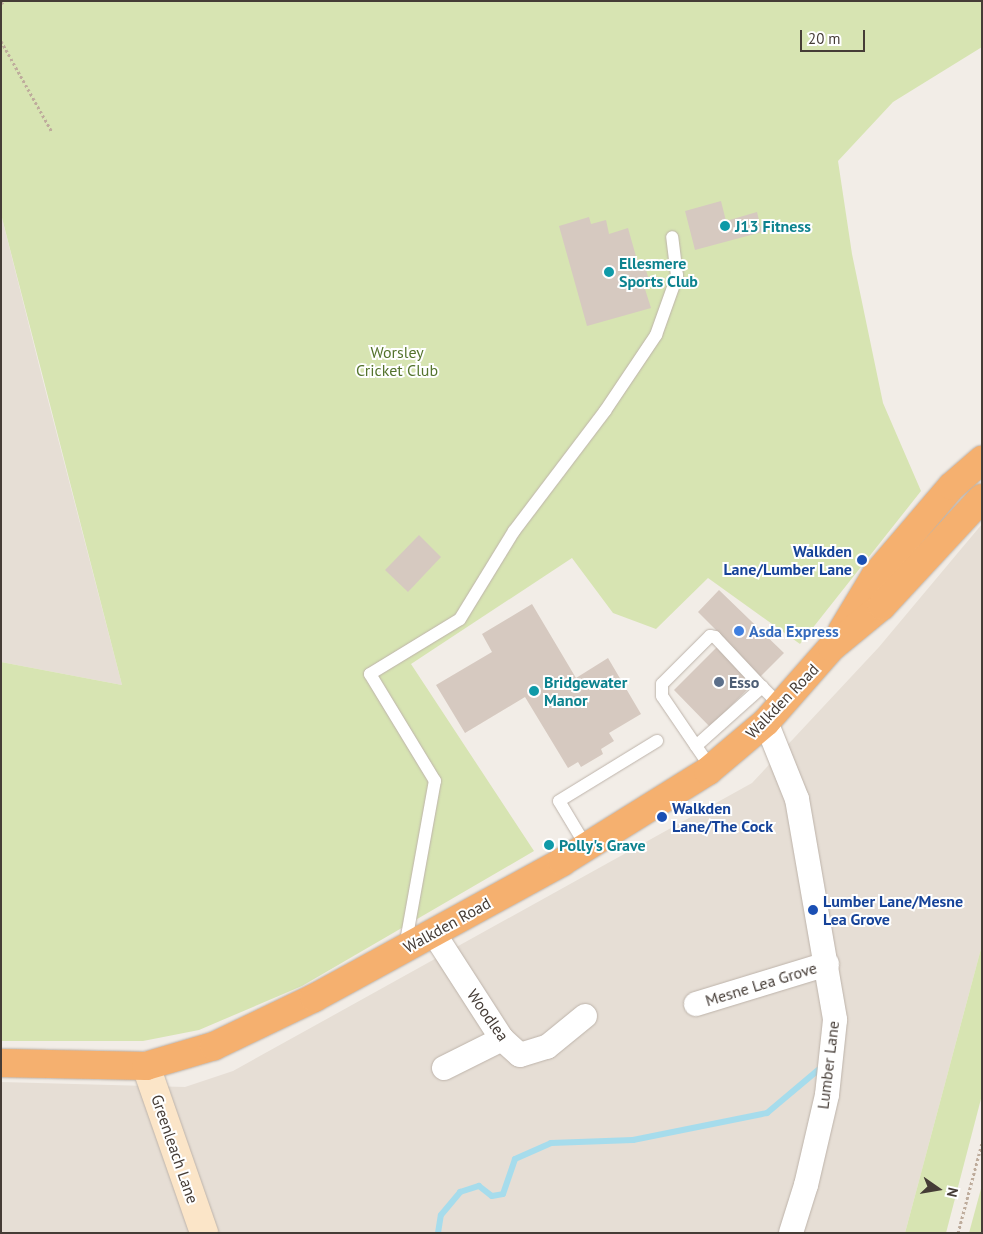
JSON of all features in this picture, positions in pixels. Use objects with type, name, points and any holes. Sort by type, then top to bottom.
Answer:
[{"type":"highway","name":"Walkden Road","points":[[832,647],[875,576],[952,486],[982,460]]},
{"type":"highway","name":"Walkden Road","points":[[1,1063],[146,1066],[214,1046],[314,998],[586,846],[711,768],[769,705],[832,647],[882,606],[982,498]]},
{"type":"street","name":"Lumber Lane","points":[[769,705],[797,799],[827,964],[835,1020],[827,1095],[806,1185],[791,1233]]},
{"type":"street","name":"Woodlea","points":[[433,932],[502,1039],[520,1055],[547,1047],[585,1016]]},
{"type":"street","name":"Mesne Lea Grove","points":[[696,1004],[827,964]]},
{"type":"street","points":[[444,1068],[502,1039]]},
{"type":"street","name":"Greenleach Lane","points":[[146,1066],[204,1233]]},
{"type":"lane","points":[[405,947],[435,781],[370,674],[460,620],[514,531],[605,410],[656,335],[677,276],[672,237]]},
{"type":"lane","points":[[696,746],[769,705],[715,637],[710,636],[662,684],[662,696],[696,746],[711,768]]},
{"type":"lane","points":[[586,846],[560,801],[658,741]]},
{"type":"path","points":[[1,3],[6,1]]},
{"type":"path","points":[[1,41],[52,132]]},
{"type":"path","points":[[958,1233],[982,1143]]},
{"type":"shaded area","points":[[1,214],[42,377],[122,685],[1,662]]},
{"type":"shaded area","points":[[982,524],[982,945],[905,1233],[1,1233],[1,1082],[185,1087],[233,1071],[752,783],[879,647]]},
{"type":"green space","name":"Worsley Cricket Club","points":[[1,1],[982,1],[982,47],[893,102],[838,161],[852,254],[883,403],[921,491],[800,644],[708,578],[656,629],[613,613],[572,558],[411,664],[534,851],[302,986],[199,1030],[143,1041],[1,1041],[1,662],[122,685],[1,214]]},
{"type":"green space","points":[[982,945],[982,1095],[946,1233],[905,1233]]},
{"type":"green space","points":[[982,1185],[982,1233],[969,1233]]},
{"type":"building","name":"J13 Fitness","points":[[721,201],[726,221],[757,212],[762,232],[695,250],[685,211]]},
{"type":"building","name":"Ellesmere Sports Club","points":[[589,217],[591,224],[606,220],[609,234],[628,228],[637,260],[643,259],[650,284],[644,286],[651,308],[587,326],[559,226]]},
{"type":"building","points":[[419,535],[441,557],[408,592],[385,570]]},
{"type":"building","points":[[719,590],[784,653],[710,727],[674,690],[725,639],[698,612]]},
{"type":"building","name":"Bridgewater Manor","points":[[532,604],[576,678],[608,658],[641,714],[609,733],[614,741],[601,749],[603,754],[581,767],[578,762],[568,768],[525,697],[465,733],[436,685],[492,652],[482,634]]},
{"type":"waterway","points":[[438,1233],[441,1215],[460,1192],[479,1186],[492,1196],[503,1194],[515,1159],[551,1143],[633,1140],[767,1113],[818,1070]]},
{"type":"place","name":"J13 Fitness","points":[[725,226]]},
{"type":"place","name":"Ellesmere Sports Club","points":[[609,272]]},
{"type":"place","name":"Walkden Lane/Lumber Lane","points":[[862,560]]},
{"type":"place","name":"Asda Express","points":[[739,631]]},
{"type":"place","name":"Esso","points":[[719,682]]},
{"type":"place","name":"Bridgewater Manor","points":[[534,691]]},
{"type":"place","name":"Walkden Lane/The Cock","points":[[662,817]]},
{"type":"place","name":"Polly's Grave","points":[[549,845]]},
{"type":"place","name":"Lumber Lane/Mesne Lea Grove","points":[[813,910]]}]
